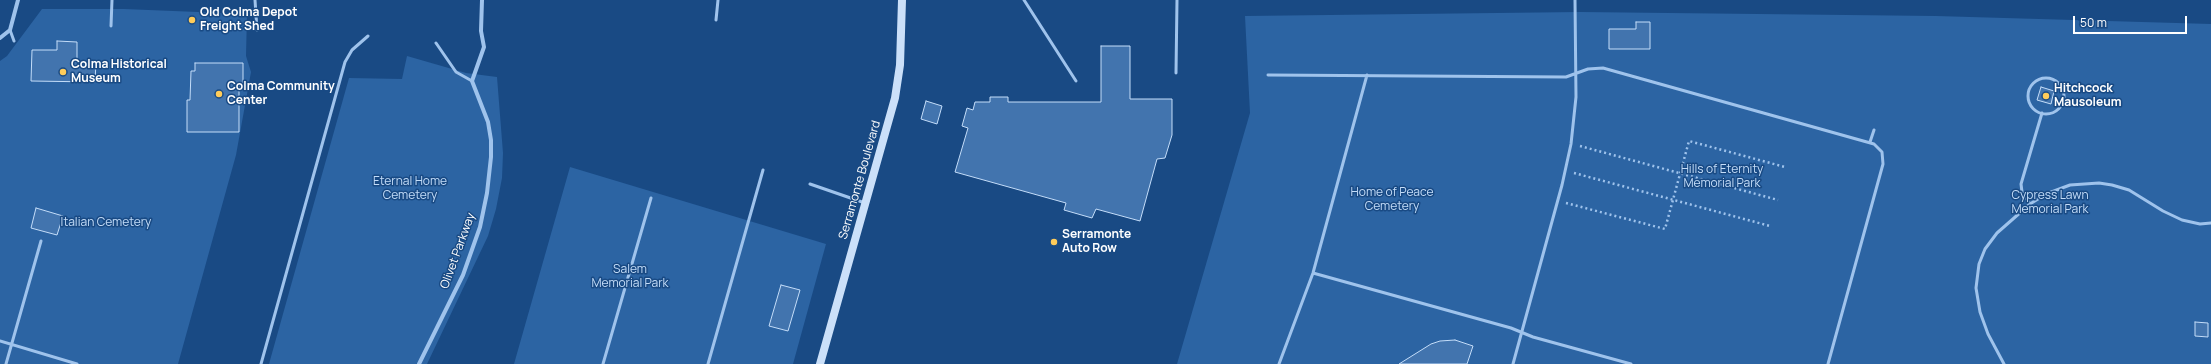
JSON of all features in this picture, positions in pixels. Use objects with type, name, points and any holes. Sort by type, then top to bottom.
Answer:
[{"type":"main road","name":"Serramonte Boulevard","points":[[820,364],[866,203],[898,82],[902,0]]},
{"type":"street","points":[[0,38],[10,30],[18,0]]},
{"type":"street","points":[[472,82],[484,47],[481,31],[482,0]]},
{"type":"street","name":"Olivet Parkway","points":[[419,364],[463,275],[475,243],[484,210],[490,175],[491,140],[488,122],[472,82]]},
{"type":"lane","points":[[111,26],[112,0]]},
{"type":"lane","points":[[255,0],[257,30]]},
{"type":"lane","points":[[716,20],[718,0]]},
{"type":"lane","points":[[1024,0],[1076,81]]},
{"type":"lane","points":[[1176,73],[1177,0]]},
{"type":"lane","points":[[1513,364],[1566,171],[1571,144],[1576,110],[1575,0]]},
{"type":"lane","points":[[10,30],[14,41]]},
{"type":"lane","points":[[261,364],[346,62],[352,50],[368,36]]},
{"type":"lane","points":[[436,43],[456,72],[472,82]]},
{"type":"lane","points":[[1268,75],[1566,77],[1595,68],[1611,70],[1870,142],[1878,146],[1882,152],[1883,164],[1828,364]]},
{"type":"lane","points":[[1279,364],[1313,273],[1367,75]]},
{"type":"lane","points":[[2047,78],[2055,80],[2060,86],[2064,98],[2058,109],[2048,114],[2042,113],[2035,110],[2030,104],[2028,93],[2033,83],[2047,78]]},
{"type":"lane","points":[[2030,204],[2022,192],[2021,184],[2042,113]]},
{"type":"lane","points":[[1870,142],[1874,130]]},
{"type":"lane","points":[[708,364],[764,170]]},
{"type":"lane","points":[[2004,364],[1988,334],[1980,312],[1976,288],[1978,270],[1985,250],[1991,240],[2016,215],[2030,204],[2046,194],[2070,185],[2099,183],[2129,190],[2182,220],[2200,224],[2211,224]]},
{"type":"lane","points":[[810,184],[866,203]]},
{"type":"lane","points":[[603,364],[651,198]]},
{"type":"lane","points":[[6,364],[41,241]]},
{"type":"lane","points":[[1313,273],[1511,328],[1533,338],[1631,364]]},
{"type":"lane","points":[[0,342],[77,364]]},
{"type":"path","points":[[1558,200],[1665,229],[1690,141],[1785,167]]},
{"type":"path","points":[[1571,144],[1778,200]]},
{"type":"path","points":[[1566,171],[1770,226]]},
{"type":"green space","name":"Italian Cemetery","points":[[42,9],[124,9],[247,14],[246,56],[251,72],[236,155],[178,364],[0,364],[0,61],[7,56]]},
{"type":"green space","points":[[1580,12],[1936,16],[2211,24],[2211,364],[1177,364],[1250,113],[1245,16]]},
{"type":"green space","name":"Eternal Home Cemetery","points":[[407,56],[466,73],[497,77],[503,153],[502,178],[496,209],[488,236],[427,364],[269,364],[349,78],[402,79]]},
{"type":"green space","name":"Salem Memorial Park","points":[[570,167],[826,244],[793,364],[514,364]]},
{"type":"building","points":[[1636,22],[1650,22],[1650,49],[1609,49],[1609,29],[1636,29]]},
{"type":"building","name":"Colma Historical Museum","points":[[57,41],[77,42],[77,62],[96,62],[95,82],[31,81],[32,50],[57,50]]},
{"type":"building","points":[[1101,46],[1130,46],[1130,99],[1172,99],[1172,135],[1165,158],[1157,159],[1140,221],[1096,209],[1092,218],[1064,210],[1066,203],[955,172],[968,128],[962,126],[967,108],[973,110],[975,102],[990,102],[990,97],[1008,97],[1008,102],[1101,102]]},
{"type":"building","name":"Colma Community Center","points":[[195,63],[243,63],[243,87],[239,87],[239,132],[187,132],[187,100],[190,100],[191,71],[195,71]]},
{"type":"building","name":"Hitchcock Mausoleum","points":[[2041,87],[2054,91],[2051,104],[2037,100]]},
{"type":"building","points":[[926,101],[942,106],[937,124],[921,119]]},
{"type":"building","points":[[36,208],[63,216],[57,235],[31,228]]},
{"type":"building","points":[[781,285],[800,290],[788,331],[769,326]]},
{"type":"building","points":[[2195,322],[2208,323],[2208,337],[2195,336]]},
{"type":"building","points":[[1455,340],[1473,346],[1467,364],[1399,364],[1431,344],[1440,341]]},
{"type":"place","name":"Old Colma Depot Freight Shed","points":[[192,20]]},
{"type":"place","name":"Colma Historical Museum","points":[[63,72]]},
{"type":"place","name":"Colma Community Center","points":[[219,94]]},
{"type":"place","name":"Hitchcock Mausoleum","points":[[2046,96]]},
{"type":"place","name":"Serramonte Auto Row","points":[[1054,242]]},
{"type":"park label","name":"Hills of Eternity Memorial Park","points":[[1722,177]]},
{"type":"park label","name":"Home of Peace Cemetery","points":[[1392,200]]},
{"type":"park label","name":"Cypress Lawn Memorial Park","points":[[2050,203]]}]
